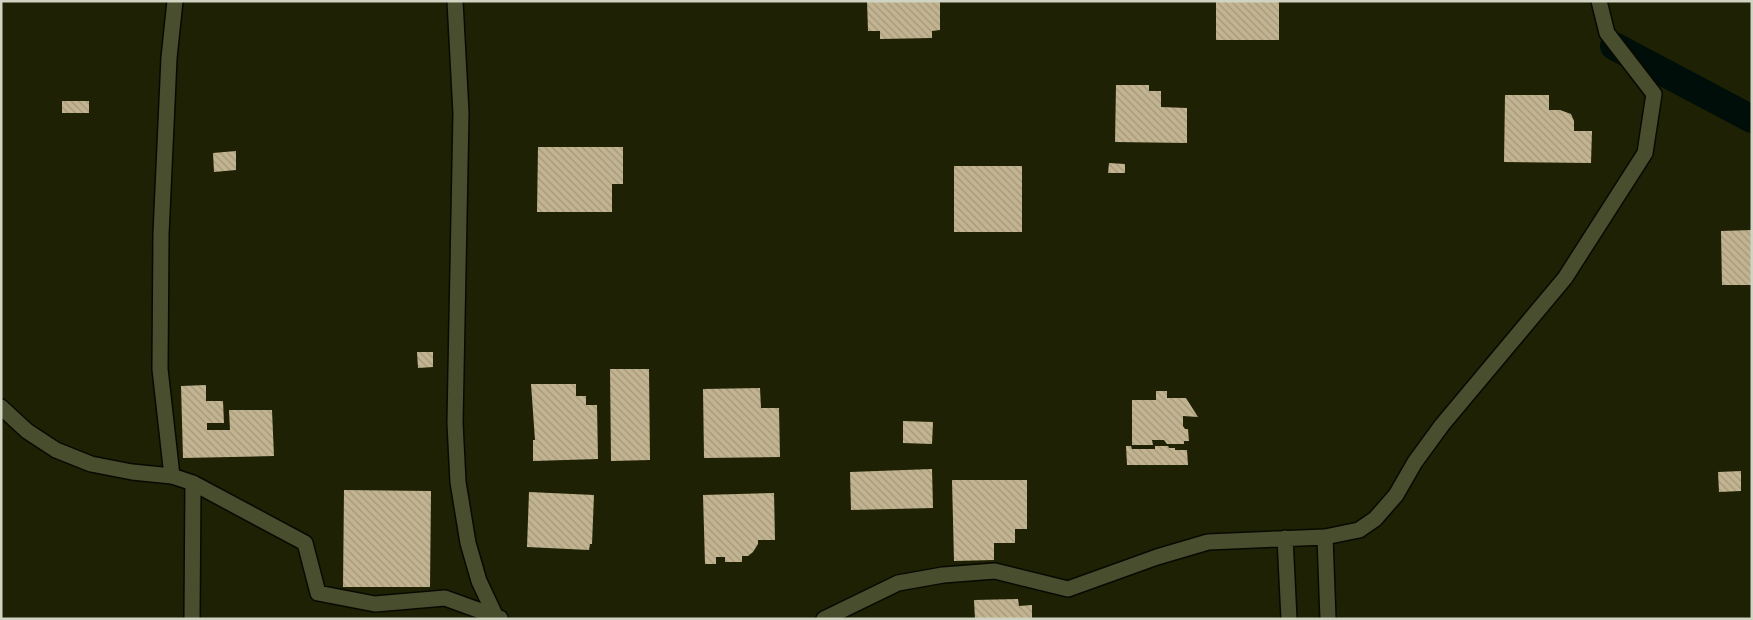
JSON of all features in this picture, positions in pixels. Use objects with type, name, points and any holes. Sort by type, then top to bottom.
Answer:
[{"type":"street","points":[[172,476],[160,369],[162,224],[169,58],[174,1]]},
{"type":"street","points":[[454,1],[461,113],[455,423],[458,482],[468,543],[479,581],[498,617]]},
{"type":"street","points":[[824,619],[898,583],[943,575],[995,571],[1068,589],[1157,557],[1208,542],[1325,537],[1359,530],[1375,519],[1396,495],[1415,462],[1442,425],[1565,278],[1645,153],[1654,94],[1607,33],[1599,1]]},
{"type":"street","points":[[1,407],[27,431],[56,450],[90,464],[132,472],[172,476],[193,483],[305,543],[318,593],[375,604],[445,598],[498,617]]},
{"type":"street","points":[[192,619],[193,483]]},
{"type":"street","points":[[1325,537],[1328,619]]},
{"type":"street","points":[[1285,538],[1289,619]]},
{"type":"building","points":[[867,1],[940,1],[940,30],[932,31],[932,38],[880,39],[880,31],[868,31]]},
{"type":"building","points":[[1216,1],[1279,1],[1279,40],[1216,40]]},
{"type":"building","points":[[1116,85],[1149,85],[1149,91],[1161,91],[1161,107],[1187,108],[1187,143],[1115,142]]},
{"type":"building","points":[[1505,95],[1549,95],[1549,110],[1560,110],[1571,114],[1574,121],[1574,131],[1592,131],[1591,163],[1504,162]]},
{"type":"building","points":[[62,101],[89,101],[89,113],[62,113]]},
{"type":"building","points":[[538,147],[623,147],[623,184],[612,184],[612,212],[537,212]]},
{"type":"building","points":[[236,151],[236,170],[214,172],[213,153]]},
{"type":"building","points":[[1109,163],[1125,164],[1125,173],[1108,173]]},
{"type":"building","points":[[954,166],[1022,166],[1022,232],[954,232]]},
{"type":"building","points":[[1752,230],[1752,285],[1722,285],[1721,231]]},
{"type":"building","points":[[417,352],[433,352],[433,367],[418,368]]},
{"type":"building","points":[[610,369],[649,369],[650,460],[611,461]]},
{"type":"building","points":[[531,384],[576,384],[576,396],[586,396],[586,405],[597,405],[598,459],[533,461],[533,440],[535,440]]},
{"type":"building","points":[[206,385],[206,401],[223,401],[224,423],[207,423],[207,430],[230,430],[229,410],[272,410],[274,456],[183,458],[181,386]]},
{"type":"building","points":[[760,388],[761,408],[779,408],[780,457],[704,458],[703,389]]},
{"type":"building","points":[[1156,391],[1167,391],[1167,398],[1186,398],[1198,417],[1183,416],[1183,426],[1185,429],[1188,429],[1189,441],[1184,441],[1184,444],[1167,444],[1164,440],[1152,440],[1153,445],[1132,445],[1132,400],[1156,400]]},
{"type":"building","points":[[903,421],[933,422],[932,444],[903,443]]},
{"type":"building","points":[[1126,446],[1131,446],[1132,449],[1155,449],[1155,446],[1168,446],[1169,448],[1175,448],[1175,450],[1187,450],[1188,465],[1127,465]]},
{"type":"building","points":[[932,469],[933,508],[851,510],[850,472]]},
{"type":"building","points":[[1741,471],[1741,491],[1719,492],[1718,472]]},
{"type":"building","points":[[952,480],[1027,480],[1027,529],[1015,529],[1015,543],[994,543],[994,560],[954,561]]},
{"type":"building","points":[[344,490],[431,491],[430,587],[343,587]]},
{"type":"building","points":[[529,492],[594,495],[592,544],[590,544],[589,550],[527,547]]},
{"type":"building","points":[[774,493],[775,540],[758,540],[758,544],[753,552],[748,556],[742,556],[742,562],[725,562],[725,557],[716,557],[716,564],[705,564],[703,495]]},
{"type":"building","points":[[1018,599],[1019,606],[1032,605],[1032,619],[975,619],[974,600]]},
{"type":"waterway","points":[[1614,46],[1752,119]]}]
